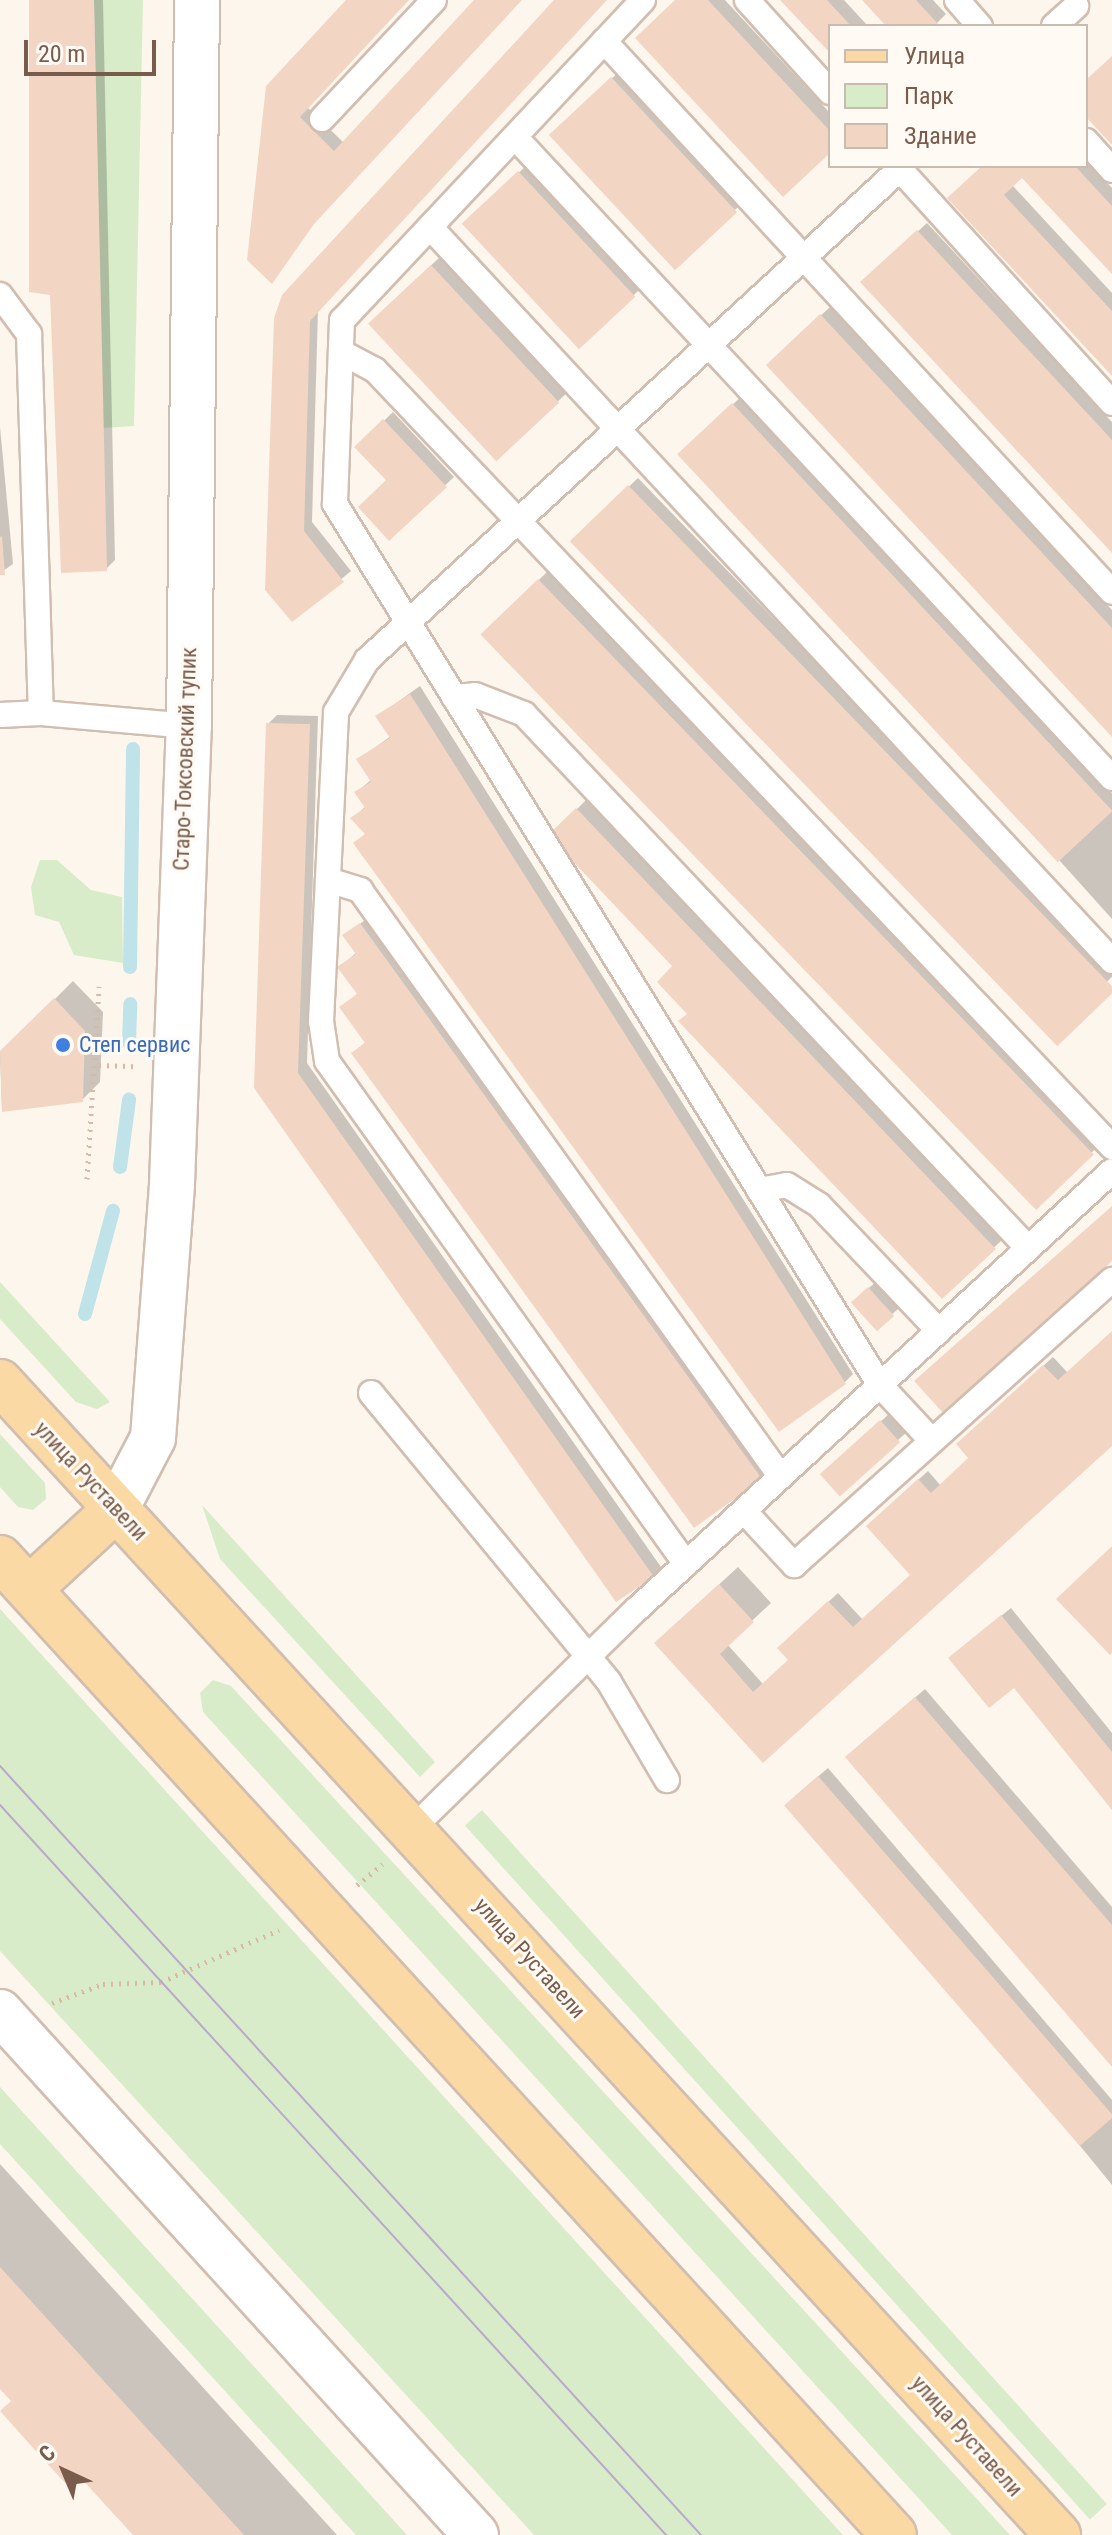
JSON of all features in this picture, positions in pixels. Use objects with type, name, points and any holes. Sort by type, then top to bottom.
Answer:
[{"type":"main road","name":"улица Руставели","points":[[0,1382],[1058,2535]]},
{"type":"main road","points":[[116,1509],[14,1573],[894,2535]]},
{"type":"street","name":"Старо-Токсовский тупик","points":[[116,1509],[153,1438],[172,1184],[189,726],[197,0]]},
{"type":"street","points":[[2,2019],[476,2535]]},
{"type":"lane","points":[[322,119],[434,0]]},
{"type":"lane","points":[[643,0],[342,320],[335,504],[880,1385],[932,1441]]},
{"type":"lane","points":[[747,0],[828,90]]},
{"type":"lane","points":[[957,0],[978,24]]},
{"type":"lane","points":[[1056,24],[1076,6]]},
{"type":"lane","points":[[604,41],[1112,592]]},
{"type":"lane","points":[[515,137],[1112,778]]},
{"type":"lane","points":[[1088,143],[1112,170]]},
{"type":"lane","points":[[686,1564],[327,1061],[321,1021],[336,712],[367,660],[899,168]]},
{"type":"lane","points":[[901,168],[1112,403]]},
{"type":"lane","points":[[430,227],[1112,961]]},
{"type":"lane","points":[[0,295],[29,334],[41,713]]},
{"type":"lane","points":[[341,352],[375,370],[1112,1147]]},
{"type":"lane","points":[[454,697],[475,695],[524,714],[1028,1248]]},
{"type":"lane","points":[[0,715],[41,713],[189,726]]},
{"type":"lane","points":[[328,880],[360,890],[781,1477]]},
{"type":"lane","points":[[412,1829],[686,1564],[1112,1171]]},
{"type":"lane","points":[[759,1190],[787,1185],[819,1205],[939,1331]]},
{"type":"lane","points":[[744,1511],[794,1565],[1112,1280]]},
{"type":"lane","points":[[371,1393],[588,1658],[667,1780]]},
{"type":"path","points":[[87,1179],[99,986]]},
{"type":"path","points":[[2,2019],[103,1984],[188,1973],[321,1909],[375,1874],[412,1829]]},
{"type":"green space","points":[[94,0],[143,0],[134,426],[103,428]]},
{"type":"green space","points":[[40,860],[57,860],[91,890],[122,897],[123,963],[74,955],[59,922],[35,915],[31,887]]},
{"type":"green space","points":[[0,1282],[110,1402],[97,1409],[76,1402],[0,1319]]},
{"type":"green space","points":[[0,1434],[45,1483],[46,1499],[33,1510],[18,1507],[0,1487]]},
{"type":"green space","points":[[202,1505],[435,1762],[420,1777],[220,1559]]},
{"type":"green space","points":[[0,1609],[843,2535],[534,2535],[0,1951]]},
{"type":"green space","points":[[213,1680],[231,1686],[1010,2535],[952,2535],[203,1712],[200,1693]]},
{"type":"green space","points":[[482,1810],[1107,2504],[1090,2519],[465,1825]]},
{"type":"green space","points":[[0,2087],[407,2535],[356,2535],[0,2144]]},
{"type":"building","points":[[29,0],[94,0],[107,571],[61,573],[50,295],[29,292]]},
{"type":"building","points":[[346,0],[409,0],[300,117],[334,151],[474,0],[522,0],[314,224],[272,284],[247,260],[266,86]]},
{"type":"building","points":[[554,0],[607,0],[310,321],[304,531],[344,582],[292,622],[265,590],[274,318],[282,295]]},
{"type":"building","points":[[675,0],[708,0],[828,129],[828,155],[783,197],[635,38]]},
{"type":"building","points":[[780,0],[827,0],[849,24],[828,24],[828,51]]},
{"type":"building","points":[[862,0],[916,0],[938,24],[884,24]]},
{"type":"building","points":[[1112,56],[1112,145],[1088,119],[1088,78]]},
{"type":"building","points":[[611,77],[737,212],[675,270],[549,135]]},
{"type":"building","points":[[980,168],[1077,168],[1112,206],[1112,274],[1022,178],[1004,195],[1112,311],[1112,376],[947,198]]},
{"type":"building","points":[[518,171],[635,297],[579,349],[462,224]]},
{"type":"building","points":[[917,230],[1112,440],[1112,553],[860,282]]},
{"type":"building","points":[[431,265],[559,402],[496,461],[368,324]]},
{"type":"building","points":[[820,314],[1112,628],[1112,737],[766,365]]},
{"type":"building","points":[[732,403],[1112,811],[1058,862],[677,454]]},
{"type":"building","points":[[383,419],[447,487],[389,541],[358,507],[386,480],[354,447]]},
{"type":"building","points":[[628,485],[1112,986],[1112,994],[1057,1046],[570,541]]},
{"type":"building","points":[[2,536],[5,575],[0,575]]},
{"type":"building","points":[[538,579],[1094,1154],[1036,1210],[480,635]]},
{"type":"building","points":[[410,694],[846,1384],[779,1432],[353,843],[365,834],[350,818],[365,808],[354,792],[371,782],[356,759],[390,738],[375,716]]},
{"type":"building","points":[[266,723],[310,724],[298,1073],[654,1577],[616,1602],[254,1088]]},
{"type":"building","points":[[576,808],[996,1249],[942,1299],[678,1021],[687,1014],[657,982],[672,966],[548,835]]},
{"type":"building","points":[[360,923],[762,1479],[694,1528],[351,1053],[365,1043],[339,1007],[357,994],[337,967],[356,954],[342,935]]},
{"type":"building","points":[[54,998],[85,1031],[83,1102],[2,1112],[0,1051]]},
{"type":"building","points":[[1112,1206],[1112,1261],[945,1415],[914,1381]]},
{"type":"building","points":[[868,1287],[894,1316],[877,1331],[851,1302]]},
{"type":"building","points":[[1112,1331],[1112,1446],[763,1763],[654,1643],[719,1584],[754,1622],[720,1654],[753,1692],[788,1660],[777,1648],[828,1601],[853,1627],[910,1575],[866,1526],[918,1479],[931,1493],[968,1458],[956,1444],[1043,1365],[1058,1380]]},
{"type":"building","points":[[880,1420],[900,1442],[840,1496],[820,1474]]},
{"type":"building","points":[[1112,1546],[1112,1653],[1110,1655],[1056,1599]]},
{"type":"building","points":[[1001,1615],[1112,1752],[1112,1810],[1014,1688],[989,1708],[948,1658]]},
{"type":"building","points":[[915,1697],[1112,1925],[1112,2067],[845,1757]]},
{"type":"building","points":[[818,1776],[1112,2114],[1112,2118],[1080,2146],[784,1806]]},
{"type":"building","points":[[0,2267],[244,2535],[133,2535],[79,2476],[68,2486],[43,2459],[0,2411],[11,2401],[0,2389]]},
{"type":"waterway","points":[[130,967],[133,749]]},
{"type":"waterway","points":[[129,1042],[130,1004]]},
{"type":"waterway","points":[[120,1167],[129,1100]]},
{"type":"waterway","points":[[85,1314],[113,1211]]},
{"type":"tram line","points":[[0,1766],[701,2535]]},
{"type":"tram line","points":[[0,1805],[666,2535]]},
{"type":"place","name":"Степ сервис","points":[[63,1045]]}]
